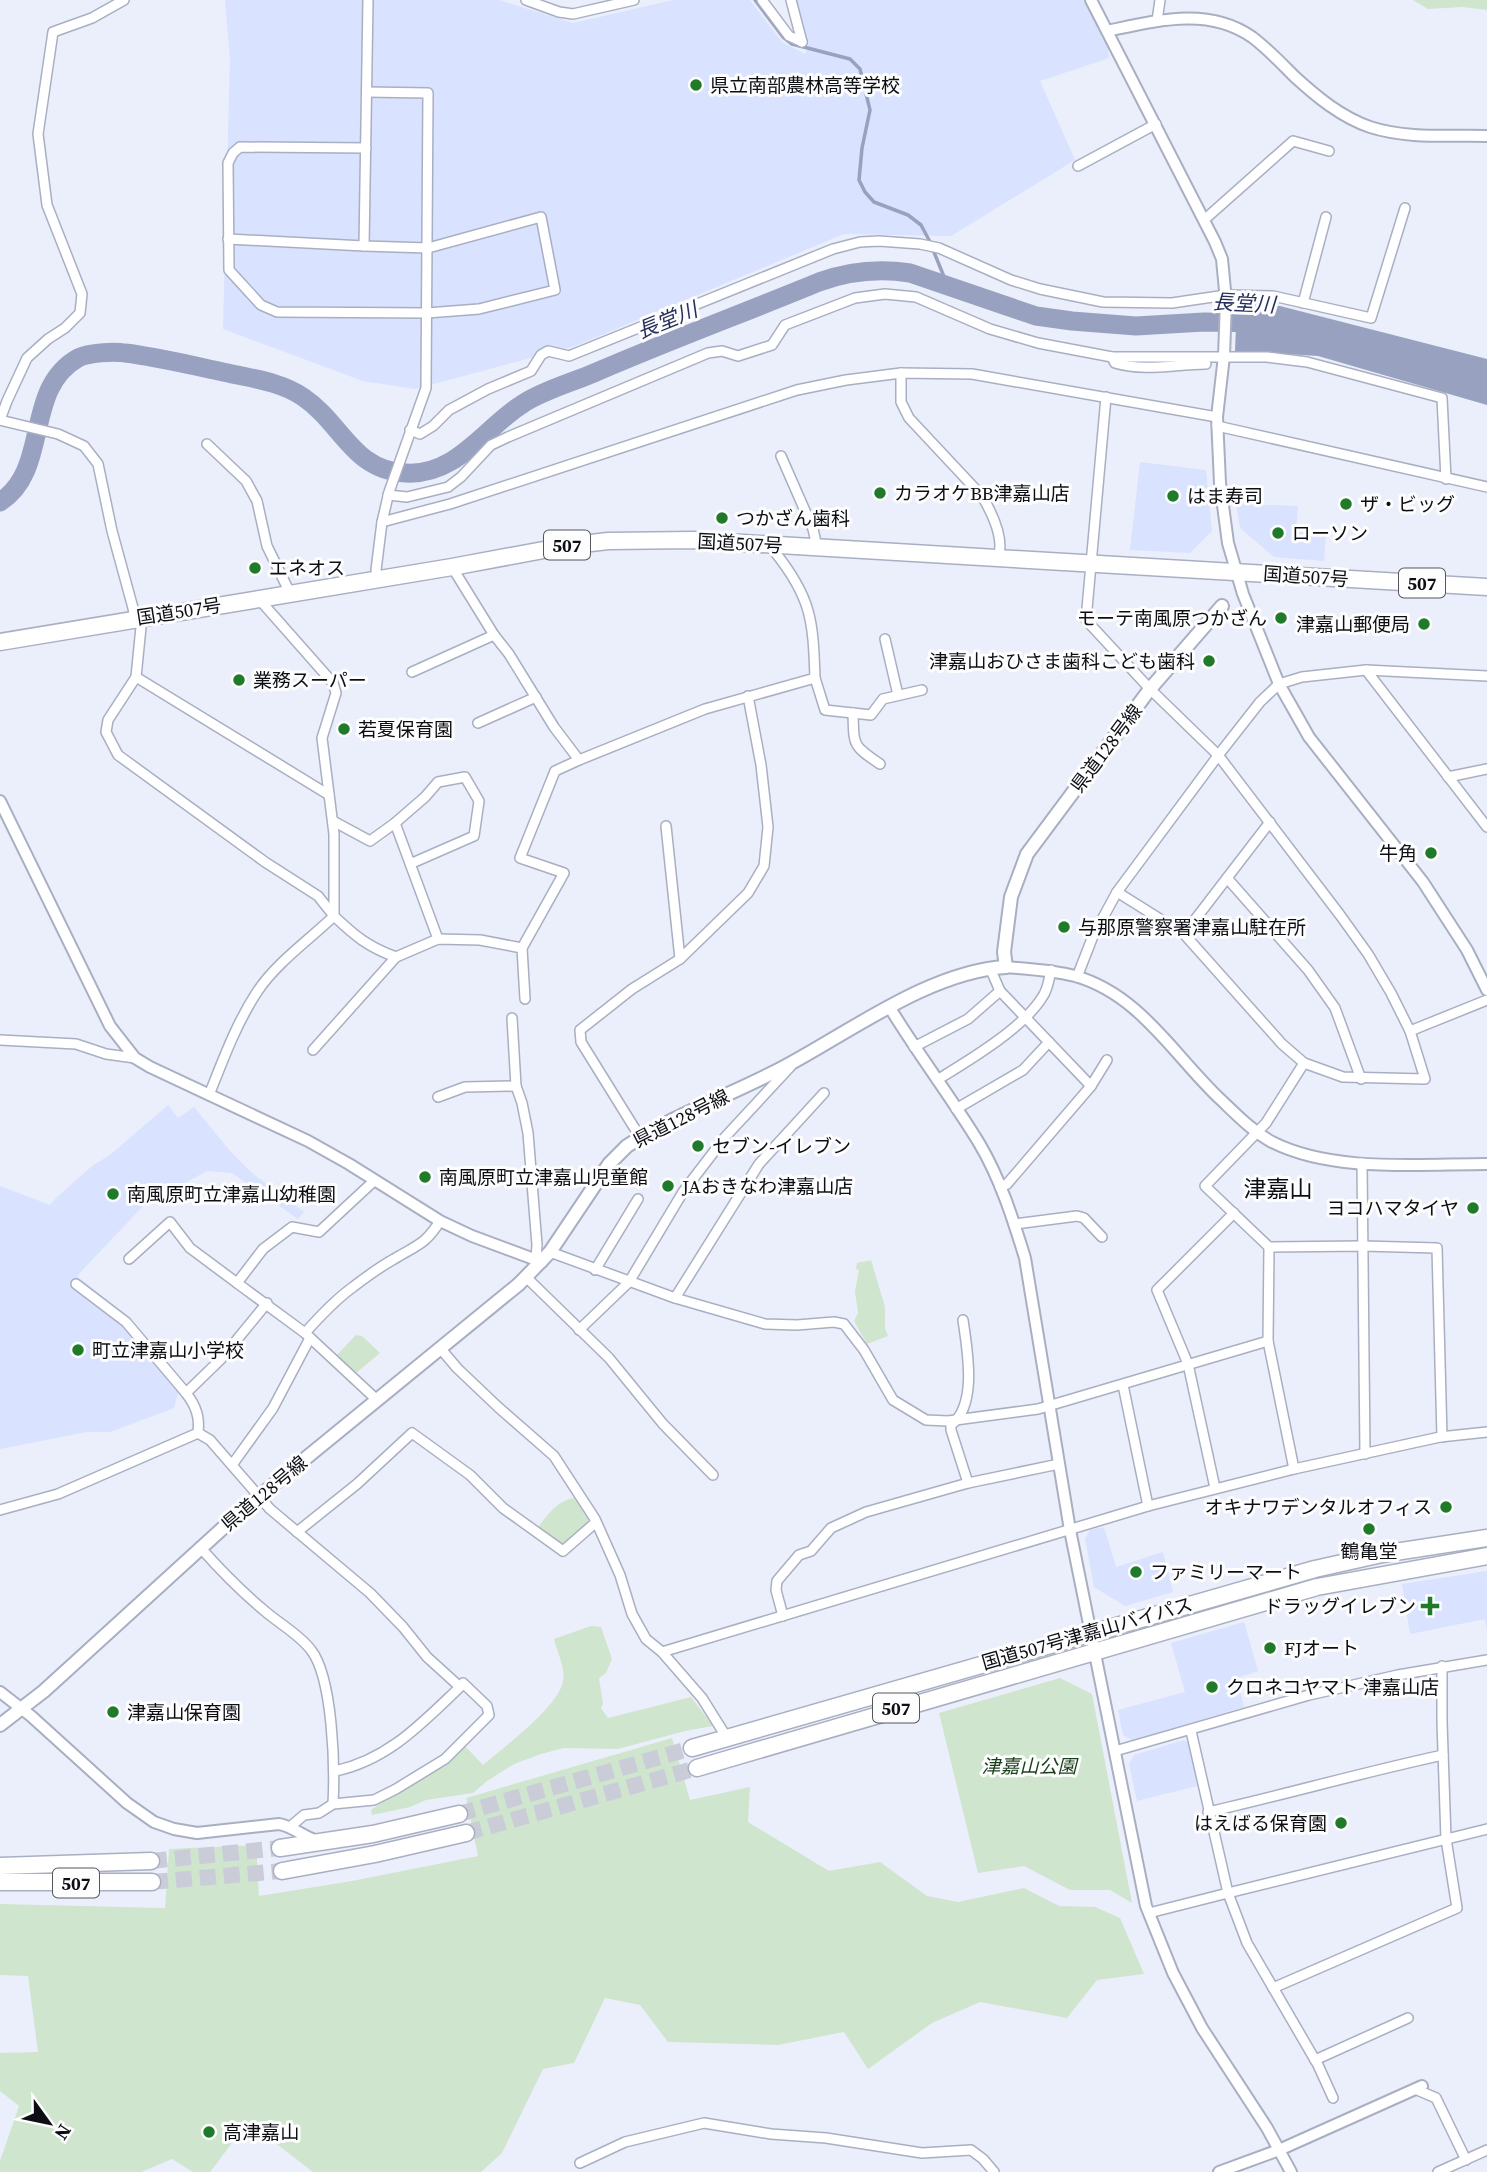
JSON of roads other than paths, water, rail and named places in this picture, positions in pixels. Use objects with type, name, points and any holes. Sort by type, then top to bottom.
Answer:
[{"type":"highway","name":"国道507号","points":[[0,642],[565,546],[608,541],[692,540],[1487,587]]},
{"type":"highway","name":"国道507号津嘉山バイパス","points":[[692,1748],[1315,1569],[1487,1538]]},
{"type":"highway","name":"国道507号津嘉山バイパス","points":[[697,1768],[1317,1587],[1487,1556]]},
{"type":"highway","points":[[280,1848],[373,1834],[459,1814]]},
{"type":"highway","points":[[282,1871],[375,1854],[466,1833]]},
{"type":"highway","name":"507","points":[[0,1866],[151,1861]]},
{"type":"highway","name":"507","points":[[0,1882],[152,1882]]},
{"type":"main road","name":"県道128号線","points":[[0,1725],[61,1675],[200,1547],[526,1278],[614,1157],[640,1138],[797,1059],[909,995],[990,968],[1006,967],[1004,952],[1011,897],[1027,854],[1150,689],[1222,606]]},
{"type":"street","points":[[124,0],[92,18],[53,32],[38,134],[47,205],[82,294],[80,313],[27,358],[0,421],[58,434],[84,446],[98,464],[112,531],[135,618],[141,627],[136,677],[108,720],[106,732],[118,755],[265,862],[318,896],[356,937],[373,949],[396,957]]},
{"type":"street","points":[[364,246],[368,0]]},
{"type":"street","points":[[526,0],[573,14],[634,0]]},
{"type":"street","points":[[762,0],[789,36],[802,42],[791,0]]},
{"type":"street","points":[[1091,0],[1156,124],[1222,260],[1226,298],[1217,422],[1222,509],[1236,572],[1279,684],[1309,737],[1423,882],[1467,950],[1487,990]]},
{"type":"street","points":[[1157,21],[1160,0]]},
{"type":"street","points":[[1107,31],[1157,21],[1199,18],[1226,24],[1250,36],[1317,97],[1344,115],[1370,127],[1421,135],[1487,136]]},
{"type":"street","points":[[367,92],[428,93],[426,388],[389,494],[382,523],[376,570],[378,579]]},
{"type":"street","points":[[1078,166],[1156,124]]},
{"type":"street","points":[[1204,220],[1293,141],[1329,151]]},
{"type":"street","points":[[228,239],[428,248],[541,217],[555,290],[479,309],[427,313],[277,312],[261,305],[229,270],[228,239],[228,163],[233,153],[240,147],[366,148]]},
{"type":"street","points":[[409,433],[420,434],[433,426],[449,410],[488,389],[531,372],[541,355],[548,351],[569,356],[833,249],[860,242],[931,246],[1011,280],[1103,302],[1172,303],[1273,296],[1371,318],[1405,208]]},
{"type":"street","points":[[1303,303],[1326,217]]},
{"type":"street","points":[[389,494],[407,497],[448,487],[491,445],[508,437],[708,353],[722,351],[738,356],[772,345],[785,325],[855,298],[885,294],[916,297],[990,329],[1038,343],[1157,363],[1206,364]]},
{"type":"street","points":[[1157,363],[1224,354],[1267,357],[1307,362],[1442,398],[1446,479]]},
{"type":"street","points":[[382,523],[450,504],[797,390],[901,373],[972,374],[1106,397],[1487,487]]},
{"type":"street","points":[[901,373],[901,402],[909,418],[982,496],[990,510],[1000,550],[998,558]]},
{"type":"street","points":[[1106,397],[1086,620],[1150,689],[1218,755],[1368,954],[1410,1031],[1424,1079],[1343,1077],[1304,1063],[1282,1044],[1184,934],[1117,892]]},
{"type":"street","points":[[207,444],[246,481],[257,501],[267,546],[290,593]]},
{"type":"street","points":[[781,456],[813,529],[817,547]]},
{"type":"street","points":[[774,545],[774,551],[807,602],[812,623],[815,678],[825,710],[871,715],[883,699],[922,690]]},
{"type":"street","points":[[452,567],[494,635],[579,760]]},
{"type":"street","points":[[209,1095],[229,1045],[258,991],[276,970],[334,916],[336,896],[333,821],[322,738],[336,692],[333,683],[258,598]]},
{"type":"street","points":[[412,672],[494,635]]},
{"type":"street","points":[[885,639],[898,695]]},
{"type":"street","points":[[1366,670],[1487,827]]},
{"type":"street","points":[[1077,977],[1093,936],[1117,892],[1218,755],[1260,702],[1279,684],[1302,677],[1366,670],[1487,676]]},
{"type":"street","points":[[136,677],[329,795]]},
{"type":"street","points":[[524,999],[522,948],[564,873],[520,859],[555,771],[705,709],[815,678]]},
{"type":"street","points":[[640,1138],[581,1042],[580,1030],[632,989],[680,959],[748,893],[764,866],[768,827],[761,765],[748,696]]},
{"type":"street","points":[[478,723],[536,697]]},
{"type":"street","points":[[853,713],[854,743],[880,764]]},
{"type":"street","points":[[1448,777],[1487,769]]},
{"type":"street","points":[[333,821],[370,841],[425,797],[438,782],[465,777],[478,801],[474,836],[410,864]]},
{"type":"street","points":[[0,801],[110,1026],[135,1058]]},
{"type":"street","points":[[1184,934],[1270,822]]},
{"type":"street","points":[[395,823],[438,939]]},
{"type":"street","points":[[666,826],[680,959]]},
{"type":"street","points":[[1227,878],[1308,970],[1335,1008],[1361,1079]]},
{"type":"street","points":[[313,1050],[396,957],[438,939],[481,940],[522,948]]},
{"type":"street","points":[[1006,967],[1051,971],[1077,977],[1097,985],[1133,1007],[1213,1092],[1256,1133],[1301,1154],[1331,1161],[1362,1163],[1487,1164]]},
{"type":"street","points":[[990,968],[1000,991],[1091,1086]]},
{"type":"street","points":[[937,1080],[1000,1040],[1043,997],[1051,971]]},
{"type":"street","points":[[914,1047],[968,1018],[1000,991]]},
{"type":"street","points":[[1410,1031],[1487,1000]]},
{"type":"street","points":[[890,1008],[980,1145],[1015,1224],[1031,1293],[1070,1530],[1130,1835],[1149,1913],[1172,1973],[1202,2028],[1291,2172]]},
{"type":"street","points":[[512,1018],[516,1086],[528,1133],[537,1245],[542,1258]]},
{"type":"street","points":[[0,1040],[76,1044],[106,1054],[135,1058],[308,1141],[440,1221],[472,1236],[542,1258],[595,1270],[675,1298],[773,1325],[834,1322],[844,1324],[864,1350],[893,1399],[926,1420],[958,1420],[1048,1406],[1268,1341]]},
{"type":"street","points":[[956,1109],[1023,1070],[1048,1042]]},
{"type":"street","points":[[579,1330],[629,1282],[683,1192],[726,1136],[797,1059]]},
{"type":"street","points":[[1000,1187],[1007,1184],[1091,1086],[1107,1060]]},
{"type":"street","points":[[1304,1063],[1266,1123],[1205,1186],[1269,1247],[1363,1245],[1437,1248],[1442,1437]]},
{"type":"street","points":[[438,1097],[465,1087],[516,1086]]},
{"type":"street","points":[[675,1298],[759,1164],[824,1093]]},
{"type":"street","points":[[1362,1163],[1365,1454]]},
{"type":"street","points":[[237,1283],[263,1249],[292,1227],[319,1232],[375,1180]]},
{"type":"street","points":[[595,1270],[638,1199]]},
{"type":"street","points":[[1215,1488],[1188,1364],[1157,1290],[1234,1213]]},
{"type":"street","points":[[1015,1224],[1084,1217],[1102,1237]]},
{"type":"street","points":[[232,1465],[273,1408],[308,1335],[330,1306],[394,1259],[419,1247],[440,1221]]},
{"type":"street","points":[[129,1259],[170,1222],[190,1248],[308,1335],[377,1400]]},
{"type":"street","points":[[1269,1247],[1268,1341],[1294,1469]]},
{"type":"street","points":[[526,1278],[609,1358],[663,1424],[713,1475]]},
{"type":"street","points":[[76,1284],[126,1322],[186,1393],[194,1403],[200,1420],[198,1433]]},
{"type":"street","points":[[186,1393],[221,1359],[267,1303]]},
{"type":"street","points":[[964,1320],[968,1387],[964,1407],[951,1430],[968,1483]]},
{"type":"street","points":[[440,1348],[498,1407],[554,1455],[595,1519],[620,1575],[632,1614],[646,1639],[662,1652],[702,1698],[727,1738]]},
{"type":"street","points":[[1123,1385],[1147,1506]]},
{"type":"street","points":[[662,1652],[1147,1506],[1294,1469],[1442,1437],[1487,1432]]},
{"type":"street","points":[[198,1433],[210,1440],[259,1497],[370,1592],[427,1657],[460,1687],[410,1735],[373,1759],[335,1771]]},
{"type":"street","points":[[0,1510],[58,1494],[198,1433]]},
{"type":"street","points":[[297,1532],[357,1485],[412,1433],[470,1475],[503,1508],[564,1551],[595,1523]]},
{"type":"street","points":[[783,1616],[776,1590],[777,1581],[799,1555],[811,1551],[831,1528],[866,1512],[968,1483],[1059,1464]]},
{"type":"street","points":[[200,1547],[230,1579],[312,1652],[323,1675],[327,1696],[335,1771],[333,1804]]},
{"type":"street","points":[[1115,1751],[1308,1695],[1442,1666],[1487,1660]]},
{"type":"street","points":[[1273,1988],[1457,1908],[1446,1839],[1442,1666]]},
{"type":"street","points":[[291,1826],[304,1815],[319,1813],[333,1804],[374,1800],[445,1759],[489,1715],[487,1706],[463,1683]]},
{"type":"street","points":[[0,1692],[127,1803],[154,1822],[197,1833],[279,1824],[291,1826],[302,1835],[320,1842]]},
{"type":"street","points":[[1191,1731],[1228,1892],[1247,1943],[1315,2060],[1333,2098]]},
{"type":"street","points":[[1208,1812],[1281,1796],[1354,1774],[1443,1755]]},
{"type":"street","points":[[1149,1913],[1487,1829]]},
{"type":"street","points":[[1315,2060],[1409,2018]]},
{"type":"street","points":[[1219,2172],[1279,2150],[1419,2087],[1436,2098],[1466,2160]]},
{"type":"street","points":[[580,2163],[625,2142],[704,2123],[922,2153],[971,2150],[994,2172]]},
{"type":"street","points":[[1438,2172],[1487,2150]]},
{"type":"water","points":[[1237,301],[1280,306],[1487,359],[1487,405],[1318,356],[1235,351]]},
{"type":"waterway","points":[[755,0],[783,37],[792,44],[850,59],[860,69],[870,110],[859,180],[874,202],[908,215],[921,225],[947,284]]},
{"type":"waterway","name":"長堂川","points":[[0,502],[16,488],[26,470],[43,408],[50,389],[61,372],[82,356],[107,352],[151,357],[257,379],[286,388],[316,408],[360,455],[388,470],[406,473],[424,472],[455,459],[528,400],[841,275],[875,271],[910,273],[1036,316],[1072,321],[1136,326],[1204,322],[1261,323]]},
{"type":"tunnel","points":[[459,1814],[692,1748]]},
{"type":"tunnel","points":[[466,1833],[697,1768]]},
{"type":"tunnel","points":[[151,1861],[280,1848]]},
{"type":"tunnel","points":[[152,1882],[282,1871]]},
{"type":"place","name":"県立南部農林高等学校","points":[[696,85]]},
{"type":"place","name":"カラオケBB津嘉山店","points":[[880,493]]},
{"type":"place","name":"はま寿司","points":[[1173,496]]},
{"type":"place","name":"ザ・ビッグ","points":[[1346,504]]},
{"type":"place","name":"つかざん歯科","points":[[722,518]]},
{"type":"place","name":"ローソン","points":[[1278,533]]},
{"type":"place","name":"エネオス","points":[[255,568]]},
{"type":"place","name":"モーテ南風原つかざん","points":[[1281,618]]},
{"type":"place","name":"津嘉山郵便局","points":[[1424,624]]},
{"type":"place","name":"津嘉山おひさま歯科こども歯科","points":[[1209,661]]},
{"type":"place","name":"業務スーパー","points":[[239,680]]},
{"type":"place","name":"若夏保育園","points":[[344,729]]},
{"type":"place","name":"牛角","points":[[1431,853]]},
{"type":"place","name":"与那原警察署津嘉山駐在所","points":[[1064,927]]},
{"type":"place","name":"セブン-イレブン","points":[[698,1146]]},
{"type":"place","name":"南風原町立津嘉山児童館","points":[[425,1177]]},
{"type":"place","name":"JAおきなわ津嘉山店","points":[[668,1186]]},
{"type":"place","name":"南風原町立津嘉山幼稚園","points":[[113,1194]]},
{"type":"place","name":"ヨコハマタイヤ","points":[[1473,1208]]},
{"type":"place","name":"町立津嘉山小学校","points":[[78,1350]]},
{"type":"place","name":"オキナワデンタルオフィス","points":[[1446,1507]]},
{"type":"place","name":"鶴亀堂","points":[[1369,1529]]},
{"type":"place","name":"ファミリーマート","points":[[1136,1572]]},
{"type":"place","name":"ドラッグイレブン","points":[[1430,1606]]},
{"type":"place","name":"FJオート","points":[[1270,1648]]},
{"type":"place","name":"クロネコヤマト 津嘉山店","points":[[1212,1687]]},
{"type":"place","name":"津嘉山保育園","points":[[113,1712]]},
{"type":"place","name":"はえばる保育園","points":[[1341,1823]]},
{"type":"place","name":"高津嘉山","points":[[209,2132]]},
{"type":"district","name":"津嘉山","points":[[1278,1189]]},
{"type":"park label","name":"津嘉山公園","points":[[1029,1766]]}]
